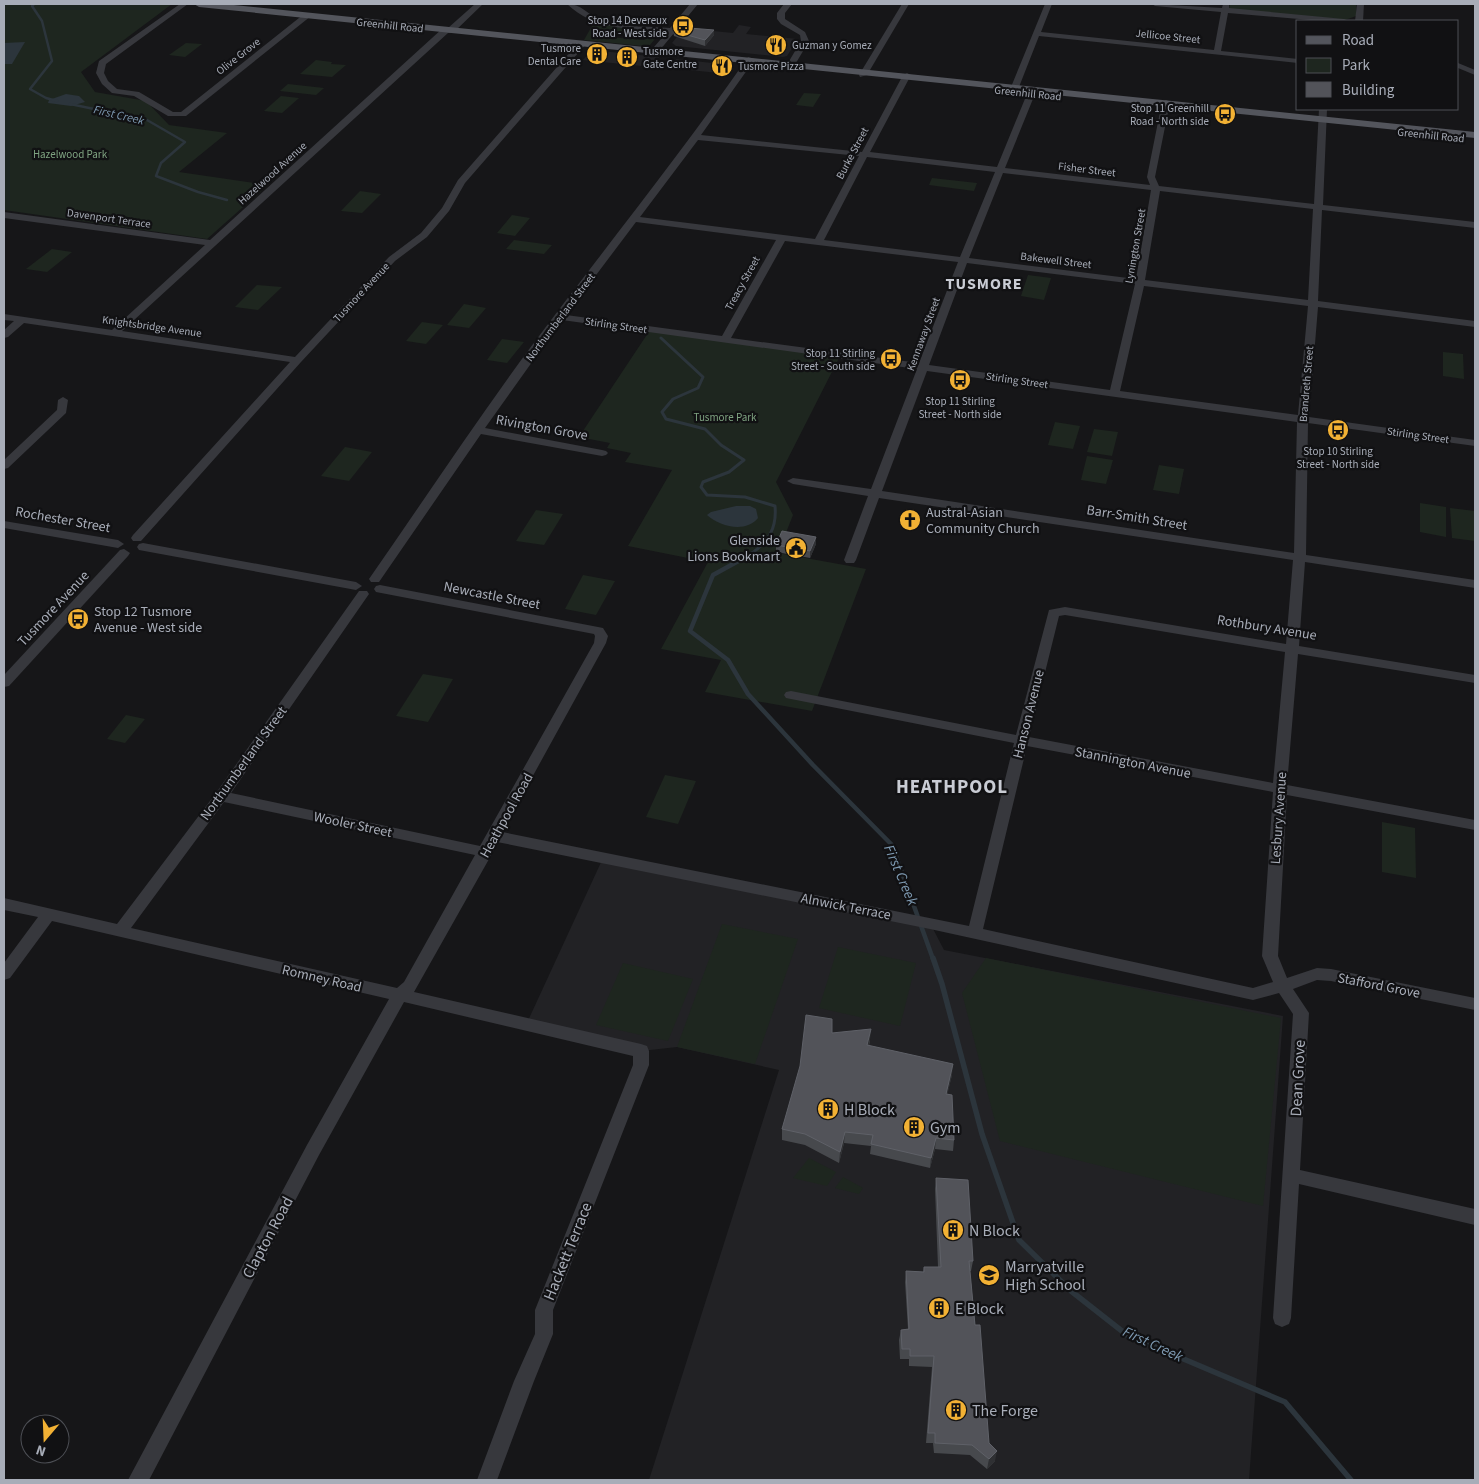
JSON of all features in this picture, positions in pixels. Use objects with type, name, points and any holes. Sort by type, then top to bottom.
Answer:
[{"type":"main road","name":"Greenhill Road","points":[[199,4],[1166,105],[1323,117],[1475,135]]},
{"type":"main road","name":"Greenhill Road","points":[[906,78],[1016,87],[1032,91]]},
{"type":"main road","name":"Greenhill Road","points":[[1323,117],[1475,139]]},
{"type":"street","name":"Olive Grove","points":[[184,4],[102,63],[100,73],[105,82],[115,91],[136,94],[172,114],[183,114],[307,16]]},
{"type":"street","name":"Hazelwood Avenue","points":[[114,332],[480,4]]},
{"type":"street","points":[[572,4],[597,21],[620,26],[671,30]]},
{"type":"street","points":[[586,4],[608,19],[607,22]]},
{"type":"street","points":[[653,52],[694,4]]},
{"type":"street","points":[[788,4],[781,13],[780,19],[803,33],[806,37],[790,65]]},
{"type":"street","points":[[864,73],[905,4]]},
{"type":"street","points":[[1016,87],[1048,4]]},
{"type":"street","points":[[1155,4],[1225,7],[1336,20]]},
{"type":"street","points":[[1360,4],[1360,20]]},
{"type":"street","points":[[1217,53],[1225,7]]},
{"type":"street","points":[[583,12],[594,10]]},
{"type":"street","name":"Jellicoe Street","points":[[1037,34],[1296,60]]},
{"type":"street","name":"Tusmore Avenue","points":[[140,543],[297,360],[392,259],[424,235],[446,209],[461,182],[582,44]]},
{"type":"street","name":"Northumberland Street","points":[[377,584],[478,430],[559,317],[634,219],[750,61]]},
{"type":"street","points":[[1459,66],[1475,73]]},
{"type":"street","points":[[1460,76],[1475,73]]},
{"type":"street","name":"Burke Street","points":[[818,242],[906,78]]},
{"type":"street","name":"Kennaway Street","points":[[850,560],[963,261],[1032,91]]},
{"type":"street","name":"Lynington Street","points":[[1114,394],[1140,283],[1156,189],[1150,177],[1166,105]]},
{"type":"street","name":"Brandreth Street","points":[[1292,648],[1300,557],[1303,419],[1313,304],[1323,117]]},
{"type":"street","name":"Fisher Street","points":[[695,137],[864,154],[1156,189],[1475,224]]},
{"type":"street","name":"Davenport Terrace","points":[[4,215],[212,243]]},
{"type":"street","name":"Bakewell Street","points":[[634,219],[1475,324]]},
{"type":"street","name":"Treacy Street","points":[[725,340],[782,238]]},
{"type":"street","name":"Knightsbridge Avenue","points":[[4,317],[297,360]]},
{"type":"street","name":"Stirling Street","points":[[559,317],[1475,443]]},
{"type":"street","points":[[4,335],[23,319]]},
{"type":"street","points":[[4,466],[62,411],[63,400]]},
{"type":"street","name":"Rivington Grove","points":[[478,430],[602,453]]},
{"type":"street","name":"Barr-Smith Street","points":[[793,481],[1475,584]]},
{"type":"street","name":"Rochester Street","points":[[4,524],[121,549]]},
{"type":"street","points":[[121,549],[137,552],[140,543],[360,590],[361,581],[377,584]]},
{"type":"street","name":"Tusmore Avenue","points":[[4,683],[121,549]]},
{"type":"street","name":"Newcastle Street","points":[[377,584],[598,631]]},
{"type":"street","name":"Northumberland Street","points":[[120,931],[221,796],[360,590]]},
{"type":"street","name":"Rothbury Avenue","points":[[1053,613],[1065,611],[1475,679]]},
{"type":"street","name":"Hanson Avenue","points":[[975,932],[1053,613]]},
{"type":"street","name":"Heathpool Road","points":[[399,996],[410,986],[486,852],[600,643],[602,636],[598,631]]},
{"type":"street","name":"Lesbury Avenue","points":[[1284,986],[1270,956],[1280,789],[1292,648]]},
{"type":"street","name":"Stannington Avenue","points":[[791,695],[1475,825]]},
{"type":"street","name":"Wooler Street","points":[[221,796],[486,852]]},
{"type":"street","name":"Alnwick Terrace","points":[[494,836],[908,918],[1253,994],[1284,986]]},
{"type":"street","name":"Romney Road","points":[[4,904],[641,1051]]},
{"type":"street","points":[[4,974],[49,914]]},
{"type":"street","name":"Stafford Grove","points":[[1284,986],[1317,974],[1330,975],[1475,1004]]},
{"type":"street","name":"Dean Grove","points":[[1282,1318],[1301,1013],[1284,986]]},
{"type":"street","name":"Clapton Road","points":[[138,1480],[313,1150],[399,996]]},
{"type":"street","name":"Hackett Terrace","points":[[487,1480],[524,1381],[544,1334],[544,1310],[641,1065],[641,1051]]},
{"type":"street","points":[[1291,1175],[1475,1217]]},
{"type":"shaded area","points":[[739,25],[751,27],[746,34],[798,39],[787,56],[783,57],[676,46],[672,43],[684,28],[733,33]]},
{"type":"shaded area","points":[[25,42],[12,64],[4,64],[4,43]]},
{"type":"shaded area","points":[[592,50],[659,57],[651,67],[583,60]]},
{"type":"shaded area","points":[[676,59],[730,65],[733,67],[728,74],[670,68]]},
{"type":"shaded area","points":[[66,94],[79,96],[85,102],[71,106],[48,103],[49,100]]},
{"type":"shaded area","points":[[736,506],[750,506],[756,509],[758,518],[747,526],[733,527],[719,523],[707,515],[711,512]]},
{"type":"shaded area","name":"Marryatville High School","points":[[603,858],[930,923],[944,950],[1283,1016],[1249,1480],[649,1480],[779,1070],[677,1047],[641,1051],[526,1025]]},
{"type":"green space","name":"Hazelwood Park","points":[[4,4],[172,4],[81,72],[95,92],[146,101],[169,125],[227,133],[179,172],[268,185],[207,239],[4,210]]},
{"type":"green space","points":[[1230,4],[1356,4],[1356,16],[1345,20],[1229,9]]},
{"type":"green space","points":[[601,24],[628,29],[625,32],[602,30],[598,36],[644,40],[649,35],[634,33],[637,29],[657,32],[659,34],[650,45],[643,46],[584,40],[592,26]]},
{"type":"green space","points":[[186,43],[202,44],[185,57],[169,55]]},
{"type":"green space","points":[[316,60],[346,65],[332,77],[300,74]]},
{"type":"green space","points":[[288,84],[324,88],[316,95],[280,91]]},
{"type":"green space","points":[[804,93],[821,94],[813,107],[796,105]]},
{"type":"green space","points":[[281,96],[299,98],[282,113],[264,111]]},
{"type":"green space","points":[[932,178],[977,183],[974,191],[929,185]]},
{"type":"green space","points":[[360,191],[381,194],[362,213],[341,211]]},
{"type":"green space","points":[[512,215],[530,218],[515,236],[497,233]]},
{"type":"green space","points":[[514,240],[552,245],[544,254],[506,249]]},
{"type":"green space","points":[[52,249],[72,252],[47,272],[26,269]]},
{"type":"green space","points":[[1028,275],[1051,278],[1044,300],[1021,296]]},
{"type":"green space","points":[[257,285],[282,287],[258,310],[235,307]]},
{"type":"green space","points":[[464,304],[486,308],[469,328],[447,325]]},
{"type":"green space","points":[[422,322],[443,325],[426,344],[406,341]]},
{"type":"green space","name":"Tusmore Park","points":[[650,330],[840,356],[776,482],[793,515],[778,553],[866,569],[812,711],[705,692],[721,660],[661,649],[708,562],[628,546],[672,470],[625,462],[631,453],[607,448],[610,443],[579,437]]},
{"type":"green space","points":[[502,339],[524,342],[507,363],[487,360]]},
{"type":"green space","points":[[1443,352],[1463,354],[1464,379],[1443,376]]},
{"type":"green space","points":[[1055,422],[1080,426],[1073,449],[1048,445]]},
{"type":"green space","points":[[1094,429],[1118,432],[1112,456],[1087,452]]},
{"type":"green space","points":[[345,447],[372,452],[349,481],[321,476]]},
{"type":"green space","points":[[1087,456],[1113,460],[1106,484],[1081,480]]},
{"type":"green space","points":[[1159,465],[1184,469],[1179,494],[1153,490]]},
{"type":"green space","points":[[1420,503],[1446,507],[1446,537],[1420,532]]},
{"type":"green space","points":[[1450,508],[1475,511],[1475,541],[1452,538]]},
{"type":"green space","points":[[536,510],[563,514],[544,545],[516,541]]},
{"type":"green space","points":[[583,575],[615,581],[596,615],[565,609]]},
{"type":"green space","points":[[423,674],[453,679],[428,722],[396,716]]},
{"type":"green space","points":[[126,715],[145,719],[125,743],[107,739]]},
{"type":"green space","points":[[665,775],[696,781],[678,824],[646,817]]},
{"type":"green space","points":[[1382,822],[1415,828],[1416,878],[1382,872]]},
{"type":"green space","points":[[722,924],[798,939],[755,1064],[677,1047]]},
{"type":"green space","points":[[838,947],[916,963],[900,1026],[819,1008]]},
{"type":"green space","points":[[986,958],[1281,1018],[1263,1206],[1000,1141],[962,993]]},
{"type":"green space","points":[[623,963],[693,979],[668,1041],[596,1025]]},
{"type":"green space","points":[[809,1158],[836,1172],[827,1186],[793,1178]]},
{"type":"green space","points":[[843,1177],[863,1188],[859,1194],[835,1188]]},
{"type":"building","points":[[677,27],[714,30],[705,40],[673,31]]},
{"type":"building","points":[[782,531],[816,537],[810,551],[776,545]]},
{"type":"building","points":[[806,1015],[832,1019],[832,1033],[871,1029],[867,1045],[953,1064],[946,1094],[952,1095],[954,1140],[936,1138],[931,1158],[871,1144],[873,1135],[845,1132],[840,1152],[805,1134],[782,1129],[800,1066]]},
{"type":"building","points":[[936,1178],[968,1180],[973,1261],[969,1261],[975,1325],[980,1325],[989,1443],[997,1451],[989,1459],[972,1445],[935,1443],[935,1433],[928,1433],[934,1356],[910,1356],[910,1349],[902,1349],[901,1330],[909,1329],[906,1271],[924,1272],[924,1267],[941,1267]]},
{"type":"waterway","name":"First Creek","points":[[34,4],[32,6],[42,21],[52,61],[30,89],[46,98],[57,101]]},
{"type":"waterway","name":"First Creek","points":[[70,104],[147,120],[185,142],[161,163],[156,176],[198,192],[227,200]]},
{"type":"waterway","name":"First Creek","points":[[661,338],[703,377],[698,388],[673,399],[662,412],[666,419],[705,429],[721,445],[744,460],[729,472],[703,482],[701,487],[707,495],[745,497],[775,506],[775,521],[771,533],[763,544],[751,554]]},
{"type":"waterway","name":"First Creek","points":[[753,553],[713,575],[690,631],[728,660],[748,694],[813,765],[892,845],[933,959]]},
{"type":"waterway","name":"First Creek","points":[[933,958],[942,984],[982,1134],[1019,1240],[1071,1291],[1127,1335],[1285,1402],[1351,1480]]},
{"type":"place","name":"Stop 14 Devereux Road - West side","points":[[683,26]]},
{"type":"place","name":"Guzman y Gomez","points":[[776,45]]},
{"type":"place","name":"Tusmore Dental Care","points":[[597,54]]},
{"type":"place","name":"Tusmore Gate Centre","points":[[627,57]]},
{"type":"place","name":"Tusmore Pizza","points":[[722,66]]},
{"type":"place","name":"Stop 11 Greenhill Road - North side","points":[[1225,114]]},
{"type":"place","name":"Stop 11 Stirling Street - South side","points":[[891,359]]},
{"type":"place","name":"Stop 11 Stirling Street - North side","points":[[960,380]]},
{"type":"place","name":"Stop 10 Stirling Street - North side","points":[[1338,430]]},
{"type":"place","name":"Austral-Asian Community Church","points":[[910,520]]},
{"type":"place","name":"Glenside Lions Bookmart","points":[[796,548]]},
{"type":"place","name":"Stop 12 Tusmore Avenue - West side","points":[[78,619]]},
{"type":"place","name":"H Block","points":[[828,1109]]},
{"type":"place","name":"Gym","points":[[914,1127]]},
{"type":"place","name":"N Block","points":[[953,1230]]},
{"type":"place","name":"Marryatville High School","points":[[989,1275]]},
{"type":"place","name":"E Block","points":[[939,1308]]},
{"type":"place","name":"The Forge","points":[[956,1410]]},
{"type":"district","name":"TUSMORE","points":[[984,283]]},
{"type":"district","name":"HEATHPOOL","points":[[952,786]]}]
